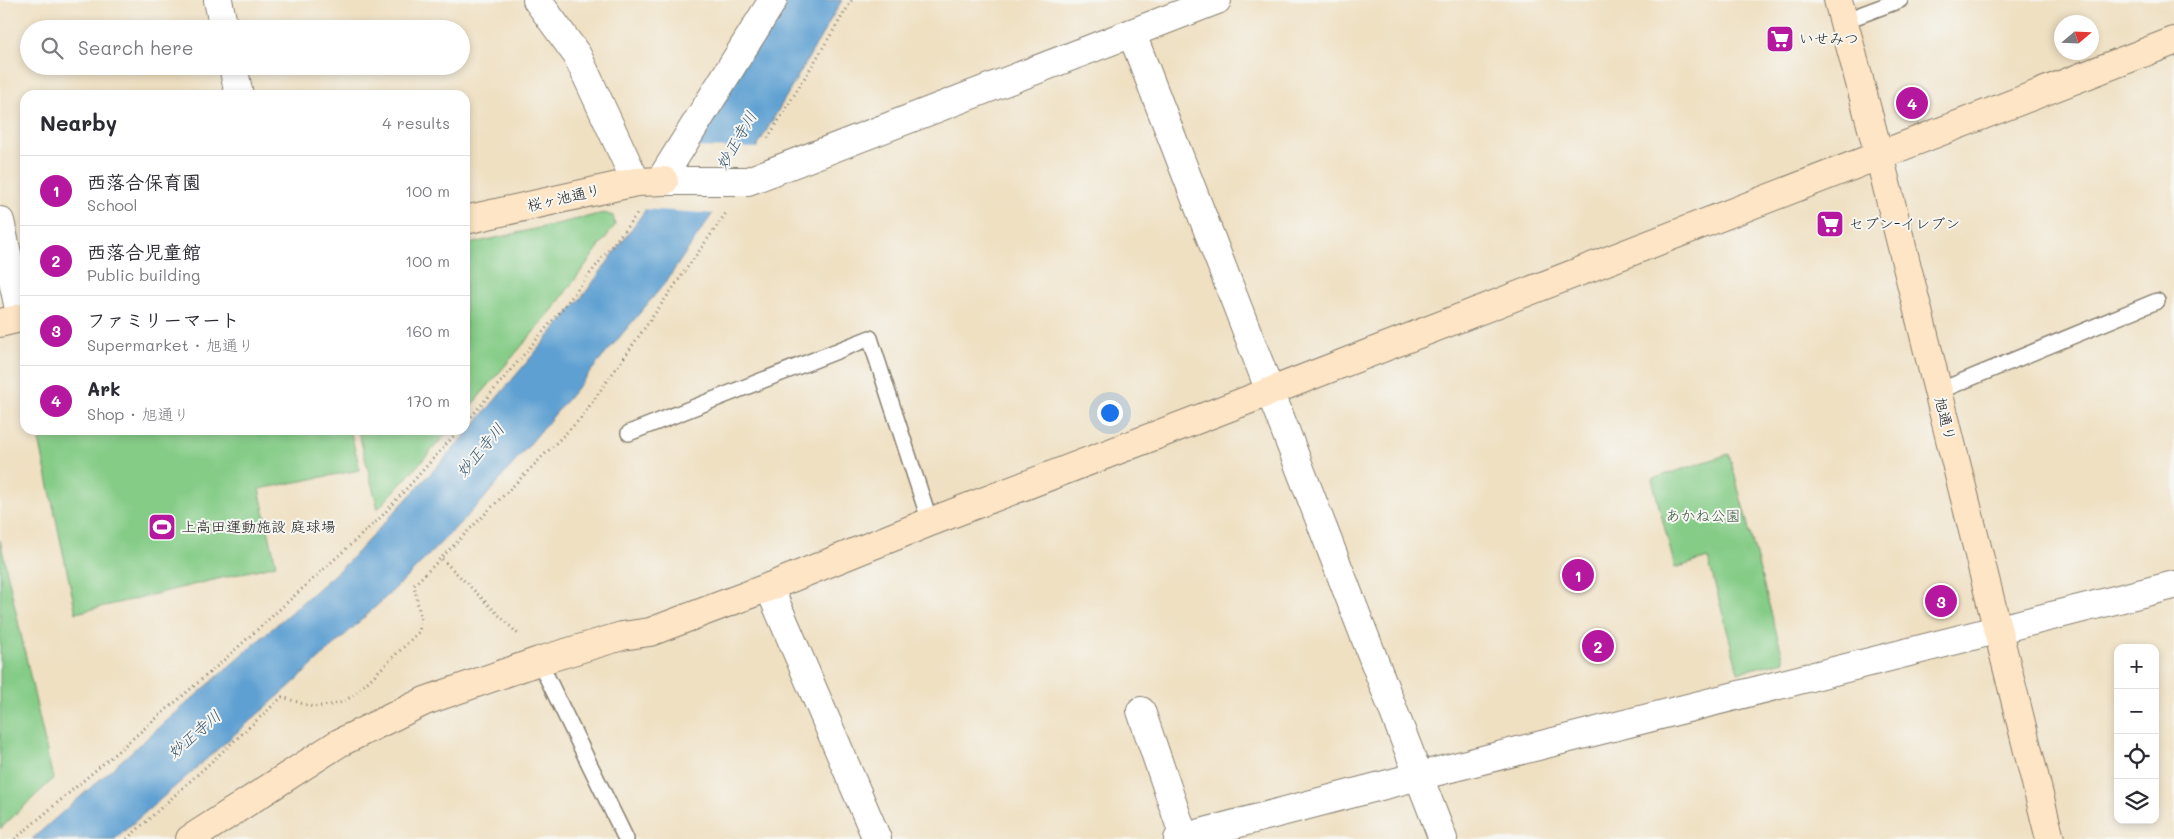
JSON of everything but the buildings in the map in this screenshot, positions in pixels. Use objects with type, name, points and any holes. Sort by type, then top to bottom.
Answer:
[{"type":"street","points":[[218,0],[222,20]]},
{"type":"street","points":[[537,0],[577,55],[653,181]]},
{"type":"street","points":[[653,181],[773,0]]},
{"type":"street","points":[[653,181],[742,182],[1217,0]]},
{"type":"street","name":"旭通り","points":[[1841,11],[1939,391],[2050,839]]},
{"type":"street","points":[[1132,34],[1443,839]]},
{"type":"street","points":[[190,839],[339,743],[425,701],[539,661],[622,636],[650,632],[769,588],[930,522],[2174,41]]},
{"type":"street","points":[[234,75],[238,90]]},
{"type":"street","name":"桜ヶ池通り","points":[[470,219],[653,181]]},
{"type":"street","points":[[0,221],[15,319]]},
{"type":"street","points":[[1141,711],[1181,838],[2174,585]]},
{"type":"street","points":[[769,588],[877,839]]},
{"type":"lane","points":[[1841,11],[1900,0]]},
{"type":"lane","points":[[1939,391],[2157,301]]},
{"type":"lane","points":[[629,433],[870,338],[930,522]]},
{"type":"lane","points":[[539,661],[626,839]]},
{"type":"path","points":[[127,839],[282,697],[313,707],[338,704],[353,696],[419,632],[421,620],[414,585],[581,418],[742,182],[852,0]]},
{"type":"path","points":[[470,418],[641,210],[653,181]]},
{"type":"path","points":[[15,839],[214,669],[381,517],[455,435]]},
{"type":"path","points":[[442,559],[530,646],[539,661]]},
{"type":"green space","points":[[604,213],[613,216],[615,225],[554,308],[470,407],[470,244]]},
{"type":"green space","name":"上高田運動施設 庭球場","points":[[38,435],[351,435],[360,470],[259,489],[276,565],[76,613]]},
{"type":"green space","points":[[359,435],[445,435],[378,509]]},
{"type":"green space","name":"あかね公園","points":[[1729,454],[1784,661],[1738,672],[1708,558],[1675,568],[1652,479]]},
{"type":"green space","points":[[0,540],[53,779],[0,829]]},
{"type":"water","name":"妙正寺川","points":[[782,0],[842,0],[750,159],[665,283],[482,501],[399,585],[290,686],[115,839],[32,839],[347,563],[466,435],[470,435],[470,430],[586,292],[646,209]]},
{"type":"pier","points":[[685,147],[759,148],[717,214],[643,209]]},
{"type":"place","name":"いせみつ","points":[[1780,39]]},
{"type":"place","name":"Ark","points":[[1912,103]]},
{"type":"place","name":"セブン-イレブン","points":[[1830,224]]},
{"type":"place","name":"上高田運動施設 庭球場","points":[[162,527]]},
{"type":"place","name":"西落合保育園","points":[[1578,575]]},
{"type":"place","name":"ファミリーマート","points":[[1941,601]]},
{"type":"place","name":"西落合児童館","points":[[1598,646]]}]
